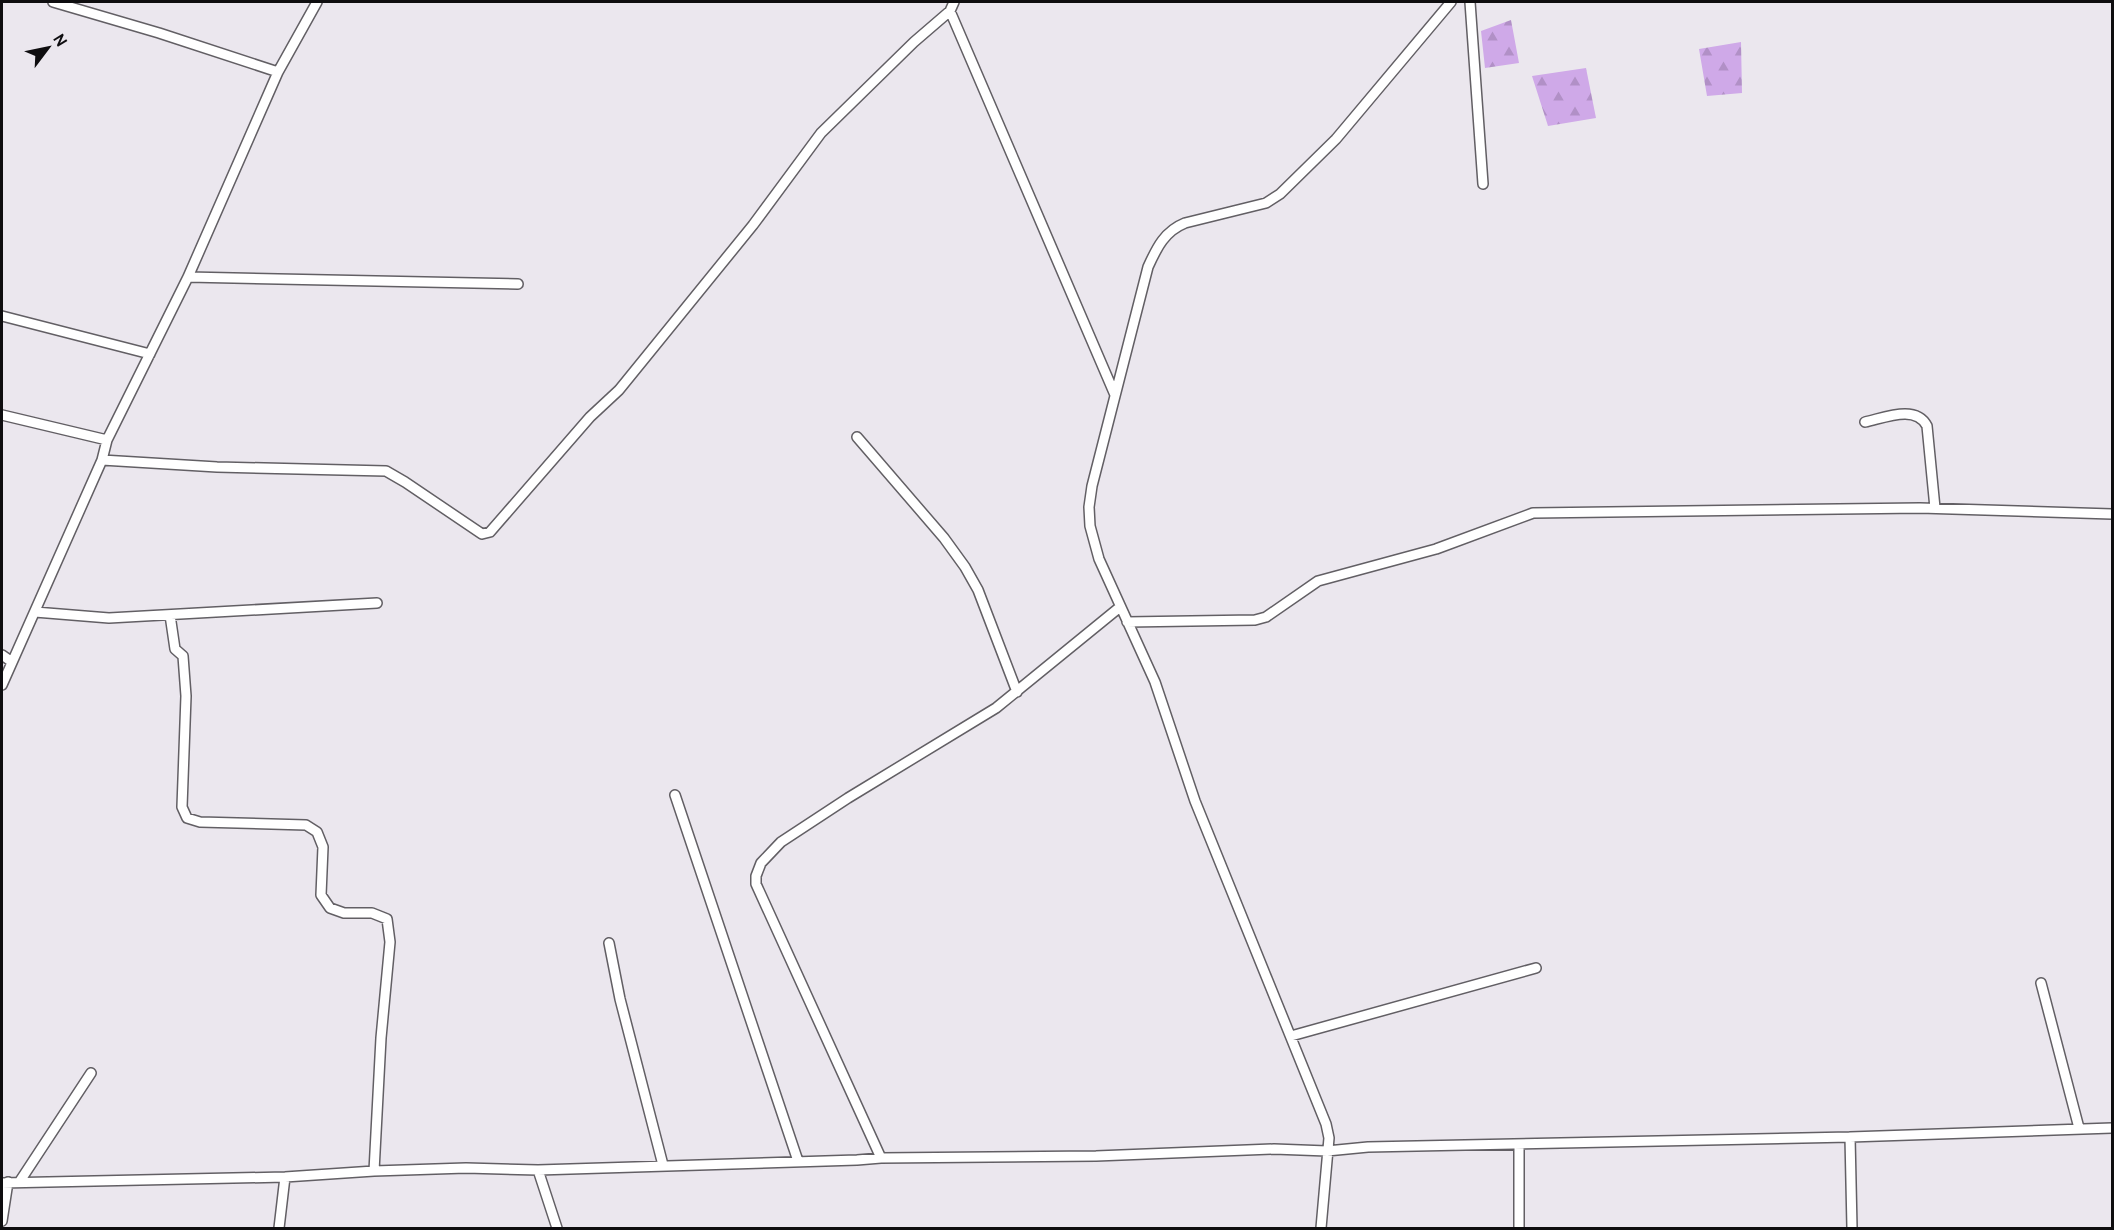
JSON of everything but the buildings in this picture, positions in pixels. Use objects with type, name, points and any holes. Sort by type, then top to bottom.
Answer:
[{"type":"street","points":[[53,2],[159,33],[278,72]]},
{"type":"street","points":[[2,685],[102,460],[107,440],[188,278],[278,72],[317,2]]},
{"type":"street","points":[[102,460],[217,467],[386,471],[482,534],[490,532],[590,417],[619,390],[753,225],[821,133],[914,42],[950,11],[954,2]]},
{"type":"street","points":[[1321,1228],[1329,1138],[1326,1124],[1195,801],[1155,682],[1099,559],[1090,526],[1089,507],[1092,486],[1149,267],[1164,238],[1175,227],[1185,223],[1266,203],[1280,194],[1336,139],[1451,2]]},
{"type":"street","points":[[1470,2],[1483,184]]},
{"type":"street","points":[[950,11],[1115,395]]},
{"type":"street","points":[[188,278],[518,284]]},
{"type":"street","points":[[2,316],[150,354]]},
{"type":"street","points":[[1865,422],[1901,414],[1916,414],[1923,419],[1927,426],[1935,508]]},
{"type":"street","points":[[2,415],[107,440]]},
{"type":"street","points":[[857,437],[944,538],[965,567],[978,590],[1017,692]]},
{"type":"street","points":[[1127,622],[1255,620],[1266,617],[1318,581],[1436,549],[1533,513],[1935,508],[2112,514]]},
{"type":"street","points":[[35,612],[109,618],[377,603]]},
{"type":"street","points":[[881,1158],[756,884],[756,876],[761,863],[781,842],[848,798],[996,708],[1120,607]]},
{"type":"street","points":[[170,615],[175,649],[183,656],[186,696],[182,807],[187,818],[200,822],[306,825],[317,832],[323,847],[321,895],[330,908],[344,913],[372,913],[387,919],[390,942],[381,1038],[374,1171]]},
{"type":"street","points":[[2,655],[12,662]]},
{"type":"street","points":[[675,795],[798,1161]]},
{"type":"street","points":[[609,943],[620,999],[663,1165]]},
{"type":"street","points":[[1291,1036],[1536,968]]},
{"type":"street","points":[[2041,983],[2079,1128]]},
{"type":"street","points":[[20,1181],[91,1073]]},
{"type":"street","points":[[2,1221],[5,1182],[20,1181],[81,1182],[285,1177],[466,1168],[538,1170],[881,1158],[1096,1156],[1274,1149],[1328,1151],[1368,1147],[1851,1137],[2112,1128]]},
{"type":"street","points":[[1851,1137],[1852,1228]]},
{"type":"street","points":[[1519,1144],[1519,1228]]},
{"type":"street","points":[[538,1170],[557,1228]]},
{"type":"street","points":[[279,1228],[285,1177]]},
{"type":"green space","points":[[1511,20],[1519,63],[1485,68],[1481,31]]},
{"type":"green space","points":[[1741,42],[1742,93],[1707,96],[1699,49]]},
{"type":"green space","points":[[1586,68],[1596,118],[1548,126],[1532,76]]}]
